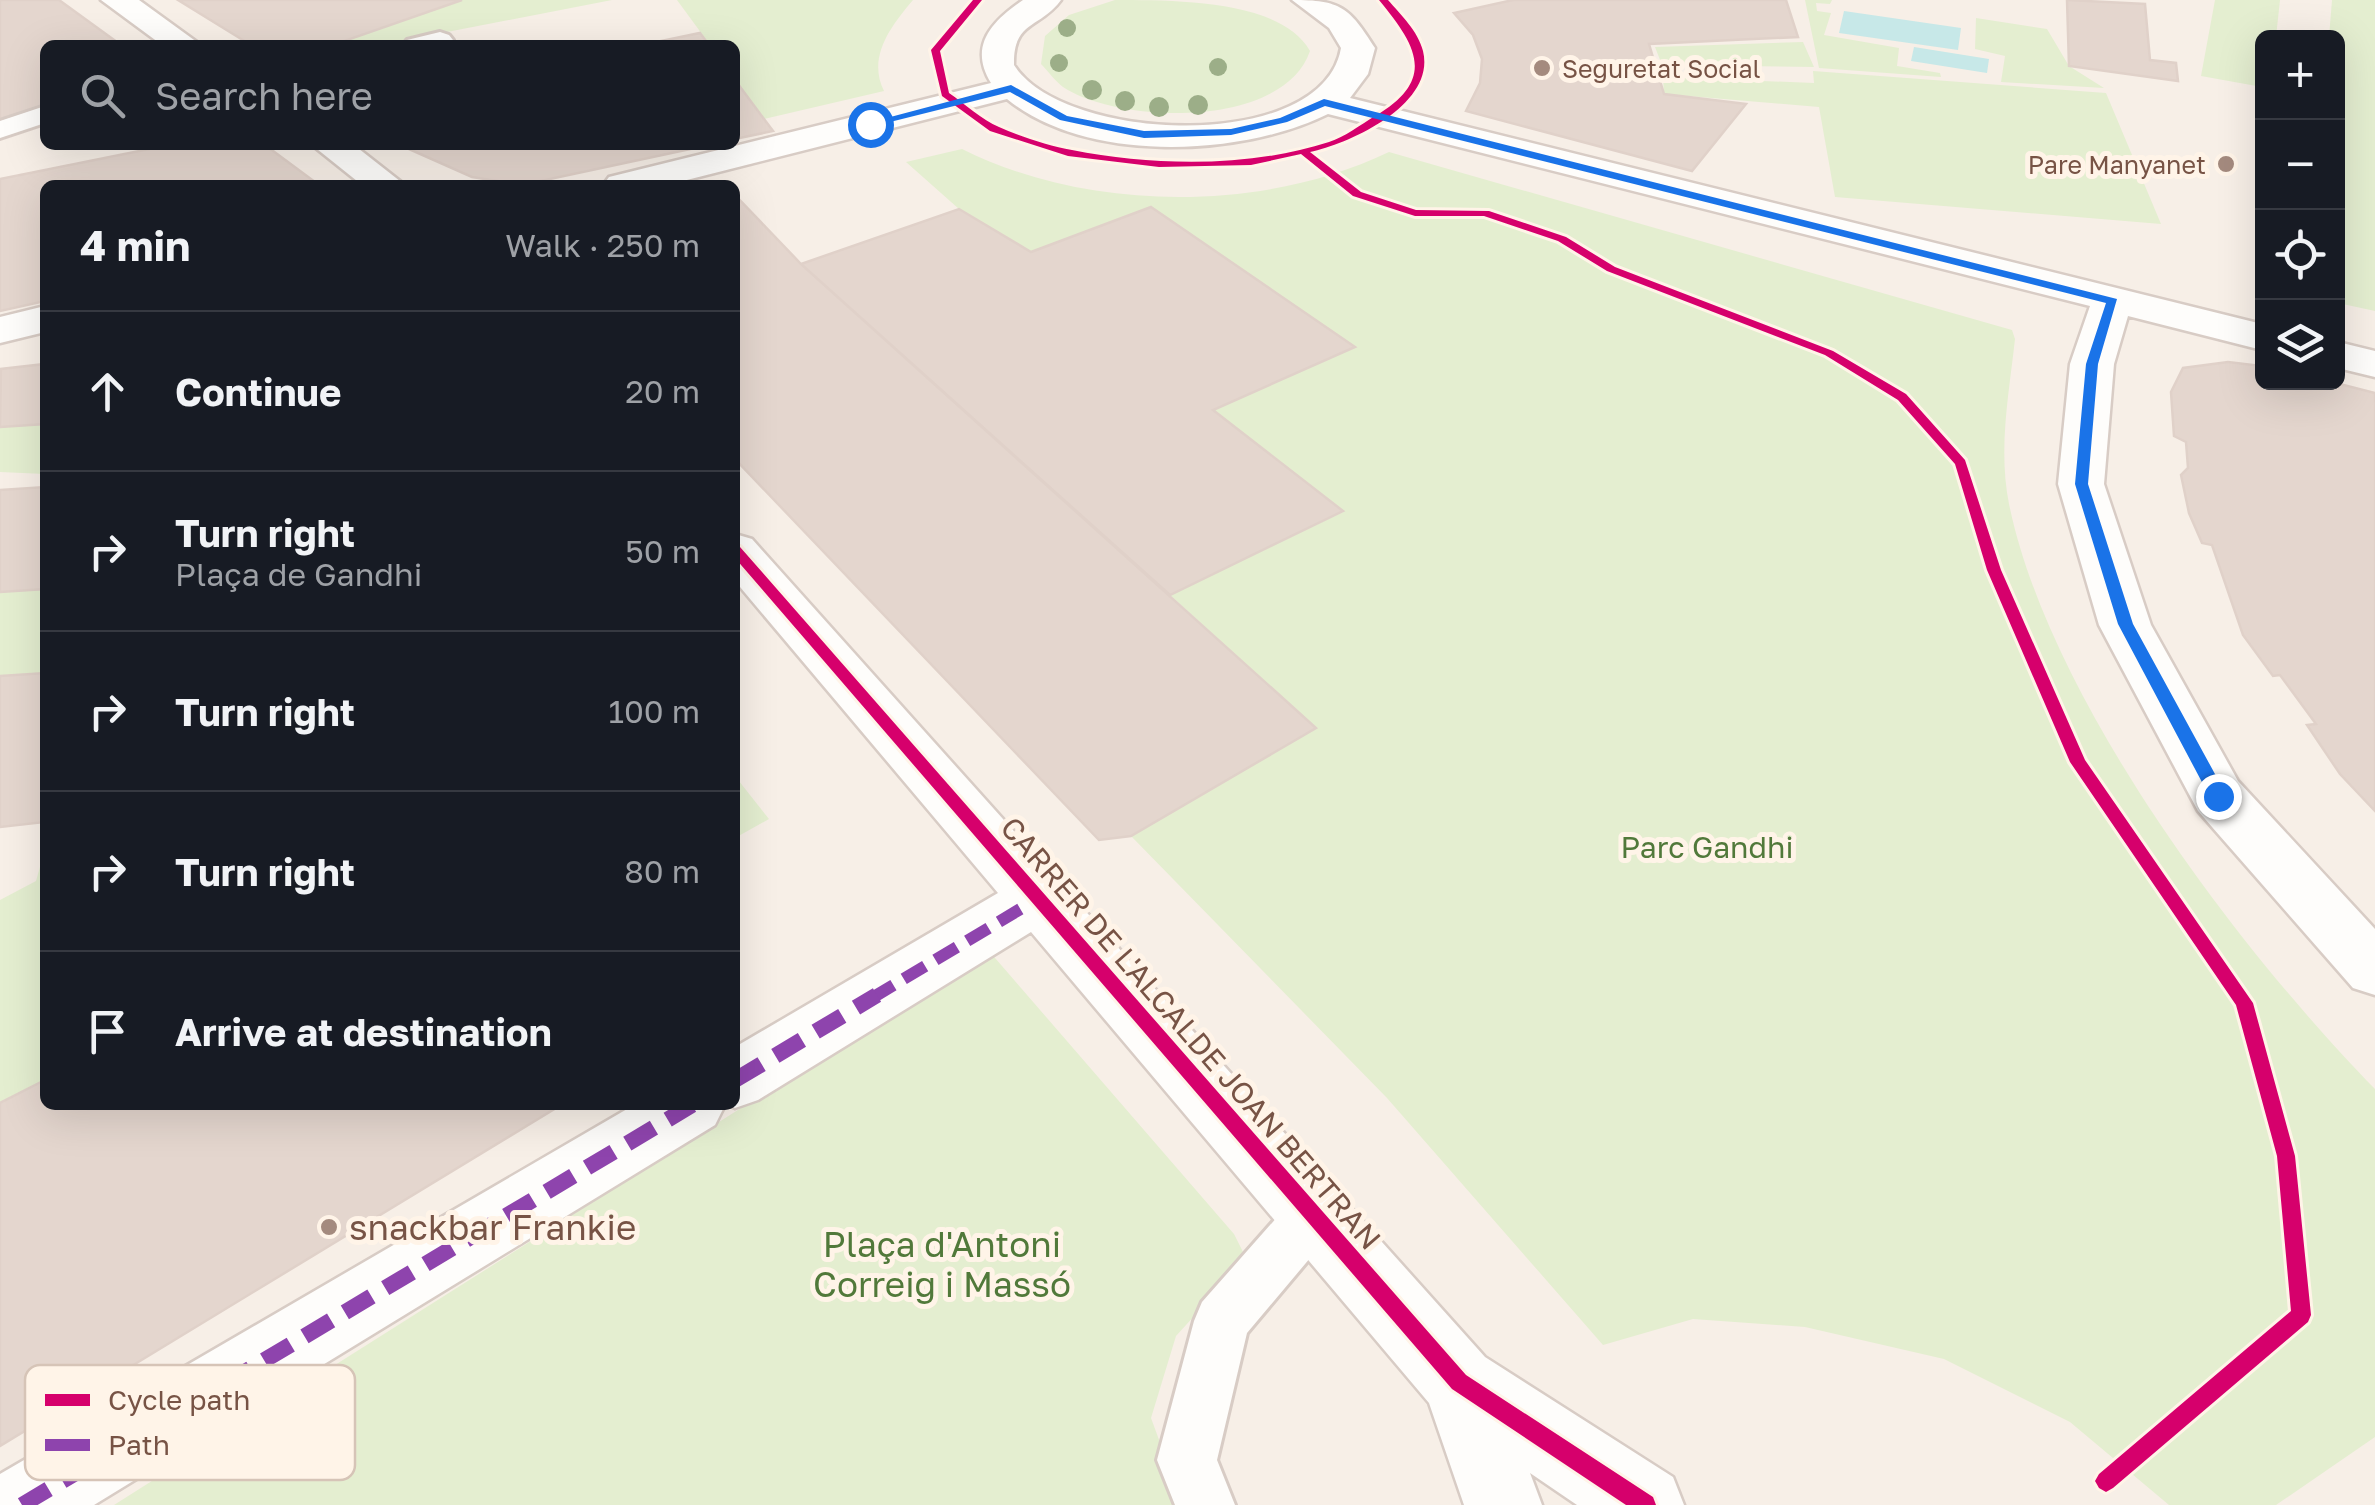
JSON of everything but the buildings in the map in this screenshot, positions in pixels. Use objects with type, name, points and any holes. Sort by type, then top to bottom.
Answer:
[{"type":"street","points":[[117,0],[177,40]]},
{"type":"street","points":[[1046,0],[1015,19],[998,41],[996,65],[1011,88],[1064,118],[1144,134],[1231,132],[1283,120],[1324,102],[1352,76],[1358,48],[1342,22],[1318,5]]},
{"type":"street","points":[[1318,5],[1381,0]]},
{"type":"street","points":[[642,180],[1011,88]]},
{"type":"street","points":[[1324,102],[2255,335]]},
{"type":"street","points":[[337,150],[379,180]]},
{"type":"street","points":[[2112,301],[2092,364],[2082,484],[2126,624],[2218,796],[2375,970]]},
{"type":"street","points":[[0,330],[40,320]]},
{"type":"street","points":[[2345,357],[2375,364]]},
{"type":"street","name":"CARRER DE L'ALCALDE JOAN BERTRAN","points":[[740,556],[1459,1382],[1645,1505]]},
{"type":"street","points":[[740,1077],[1037,899]]},
{"type":"street","points":[[256,1365],[684,1110]]},
{"type":"street","name":"CARRER DE L'ALCALDE JOAN BERTRAN","points":[[1459,1382],[1503,1505]]},
{"type":"street","points":[[22,1505],[64,1480]]},
{"type":"lane","points":[[0,130],[40,116]]},
{"type":"lane","points":[[1206,1505],[1187,1460],[1222,1321],[1312,1215]]},
{"type":"green space","points":[[462,0],[612,0],[406,40],[347,40]]},
{"type":"green space","points":[[677,0],[913,0],[890,31],[880,54],[879,78],[884,91],[764,119],[740,86],[740,40],[706,40]]},
{"type":"green space","points":[[1115,0],[1196,3],[1252,12],[1296,34],[1310,51],[1294,76],[1269,94],[1236,106],[1160,113],[1089,100],[1063,87],[1041,64],[1045,36],[1069,15]]},
{"type":"green space","points":[[1805,0],[1832,0],[1830,4],[1816,3],[1817,11],[1831,13],[1824,35],[1899,48],[1897,66],[1940,73],[1941,77],[1819,68]]},
{"type":"green space","points":[[2215,0],[2280,0],[2277,30],[2255,30],[2255,86],[2201,76]]},
{"type":"green space","points":[[2332,0],[2375,0],[2375,311],[2345,305],[2345,30],[2330,30]]},
{"type":"green space","points":[[1976,18],[2047,29],[2069,66],[2104,88],[2001,82],[2005,56],[1975,49]]},
{"type":"green space","points":[[1803,42],[1814,67],[1662,65],[1655,47]]},
{"type":"green space","points":[[1813,71],[2106,93],[2161,224],[1835,197],[1819,107],[1664,94],[1663,77],[1814,83]]},
{"type":"green space","name":"Parc Gandhi","points":[[962,149],[1011,170],[1064,185],[1119,194],[1175,197],[1286,186],[1339,172],[1389,152],[2012,330],[2015,339],[2004,442],[2009,504],[2031,579],[2064,658],[2106,738],[2209,893],[2265,966],[2375,1089],[2375,1437],[2276,1505],[2169,1505],[2070,1422],[1944,1359],[1805,1327],[1693,1319],[1603,1345],[1387,1098],[1131,836],[1316,728],[1170,595],[1343,512],[1213,410],[1354,347],[1151,207],[1031,252],[959,209],[906,162]]},
{"type":"green space","points":[[40,424],[40,474],[0,472],[0,427]]},
{"type":"green space","points":[[40,589],[40,673],[0,676],[0,592]]},
{"type":"green space","points":[[740,782],[769,819],[740,835]]},
{"type":"green space","points":[[40,867],[40,1083],[0,1103],[0,900],[36,881]]},
{"type":"green space","name":"Plaça d'Antoni Correig i Massó","points":[[989,951],[1234,1234],[1243,1252],[1238,1268],[1176,1336],[1151,1418],[1183,1505],[114,1505],[153,1480],[355,1480],[355,1365],[335,1365]]},
{"type":"water","points":[[1844,11],[1961,28],[1958,50],[1839,33]]},
{"type":"water","points":[[1914,47],[1989,59],[1987,73],[1911,61]]},
{"type":"marked path","points":[[740,1077],[1037,899]]},
{"type":"marked path","points":[[256,1365],[684,1110]]},
{"type":"marked path","points":[[22,1505],[64,1480]]},
{"type":"cycle path","points":[[978,0],[936,50],[945,94],[993,128],[1068,153],[1159,164],[1251,162],[1335,144],[1396,108],[1417,78],[1419,52],[1406,26],[1383,0]]},
{"type":"cycle path","points":[[1304,152],[1357,194],[1415,213],[1485,213],[1562,239],[1611,269],[1829,353],[1902,397],[1961,463],[1994,570],[2078,762],[2244,1003],[2286,1156],[2301,1315],[2106,1481]]},
{"type":"cycle path","points":[[740,556],[1459,1382],[1645,1505]]},
{"type":"place","name":"Seguretat Social","points":[[1542,68]]},
{"type":"place","name":"Pare Manyanet","points":[[2226,164]]},
{"type":"place","name":"snackbar Frankie","points":[[329,1227]]},
{"type":"route","points":[[870,124],[1011,88],[1042,110],[1088,126],[1173,136],[1259,127],[1324,102],[2112,301],[2092,364],[2082,484],[2126,624],[2218,796]]}]
